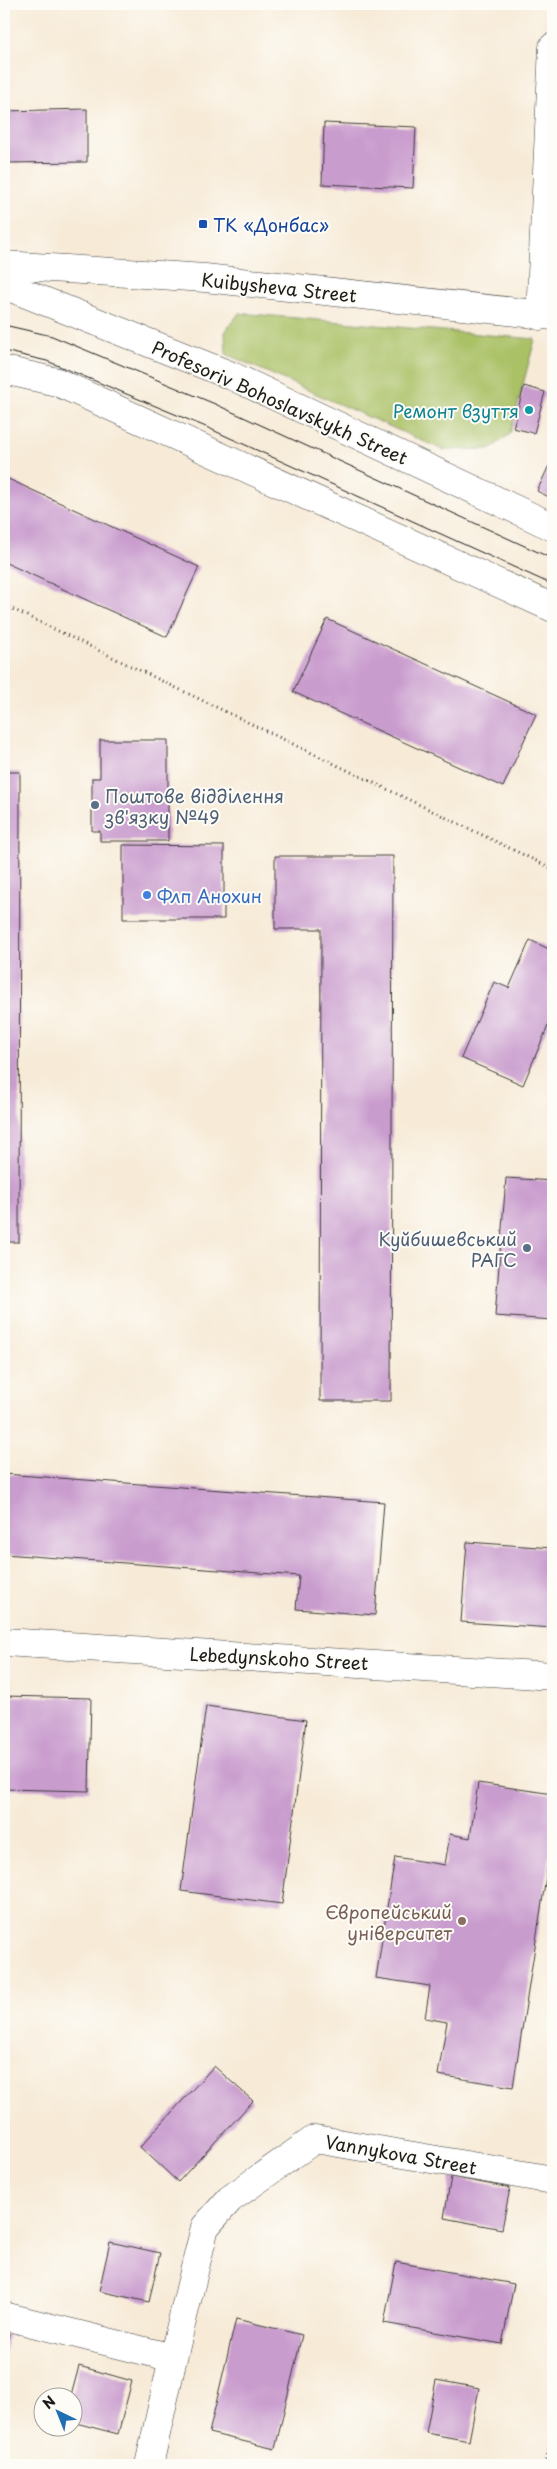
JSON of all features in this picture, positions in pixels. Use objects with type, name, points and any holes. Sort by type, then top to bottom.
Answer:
[{"type":"street","points":[[547,316],[553,47]]},
{"type":"street","name":"Kuibysheva Street","points":[[4,265],[205,278],[547,316]]},
{"type":"street","name":"Profesoriv Bohoslavskykh Street","points":[[4,285],[232,376],[553,527]]},
{"type":"street","points":[[4,370],[57,382],[553,608]]},
{"type":"street","name":"Lebedynskoho Street","points":[[4,1642],[553,1676]]},
{"type":"street","name":"Vannykova Street","points":[[149,2465],[173,2358],[206,2227],[230,2199],[315,2139],[553,2180]]},
{"type":"street","points":[[4,2316],[173,2358]]},
{"type":"path","points":[[4,605],[553,869]]},
{"type":"path","points":[[546,2465],[553,2422]]},
{"type":"green space","points":[[239,313],[535,339],[510,434],[490,449],[443,450],[226,354],[225,332]]},
{"type":"building","points":[[87,109],[87,162],[4,163],[4,111]]},
{"type":"building","points":[[324,123],[416,127],[413,188],[322,184]]},
{"type":"building","name":"Ремонт взуття","points":[[524,386],[545,392],[534,433],[513,428]]},
{"type":"building","points":[[553,457],[553,499],[537,491]]},
{"type":"building","points":[[4,477],[199,567],[167,637],[4,562]]},
{"type":"building","points":[[327,619],[536,714],[503,787],[293,692]]},
{"type":"building","points":[[100,740],[168,740],[168,841],[100,841],[100,831],[92,831],[92,778],[100,778]]},
{"type":"building","points":[[4,772],[20,772],[19,1242],[4,1242]]},
{"type":"building","points":[[123,845],[224,846],[224,919],[123,919]]},
{"type":"building","points":[[275,856],[393,856],[391,1401],[320,1401],[321,929],[275,929]]},
{"type":"building","points":[[530,940],[553,951],[553,1029],[548,1026],[523,1085],[461,1058],[494,982],[509,988]]},
{"type":"building","name":"Куйбишевський РАГС","points":[[506,1178],[553,1181],[553,1320],[495,1316]]},
{"type":"building","points":[[4,1474],[384,1502],[375,1615],[296,1609],[299,1576],[4,1554]]},
{"type":"building","points":[[467,1542],[553,1548],[553,1628],[461,1622]]},
{"type":"building","points":[[4,1696],[91,1698],[89,1791],[4,1789]]},
{"type":"building","points":[[206,1706],[306,1720],[282,1904],[181,1891]]},
{"type":"building","name":"Європейський університет","points":[[478,1783],[553,1794],[553,1832],[513,2087],[438,2075],[447,2022],[425,2018],[430,1986],[376,1978],[395,1857],[445,1865],[450,1834],[470,1838]]},
{"type":"building","points":[[214,2066],[253,2101],[178,2182],[140,2147]]},
{"type":"building","points":[[451,2177],[510,2188],[502,2229],[444,2218]]},
{"type":"building","points":[[110,2242],[160,2253],[149,2302],[99,2291]]},
{"type":"building","points":[[396,2262],[514,2284],[502,2344],[384,2323]]},
{"type":"building","points":[[236,2319],[302,2335],[275,2449],[209,2433]]},
{"type":"building","points":[[4,2333],[9,2334],[4,2353]]},
{"type":"building","points":[[79,2366],[132,2381],[118,2434],[82,2425],[82,2386],[74,2386]]},
{"type":"building","points":[[436,2380],[479,2388],[469,2441],[426,2433]]},
{"type":"tram line","points":[[4,325],[52,336],[215,404],[553,559]]},
{"type":"tram line","points":[[4,351],[47,361],[206,427],[553,585]]},
{"type":"place","name":"ТК «Донбас»","points":[[203,224]]},
{"type":"place","name":"Ремонт взуття","points":[[529,410]]},
{"type":"place","name":"Поштове відділення зв'язку №49","points":[[95,805]]},
{"type":"place","name":"Флп Анохин","points":[[147,895]]},
{"type":"place","name":"Куйбишевський РАГС","points":[[527,1248]]},
{"type":"place","name":"Європейський університет","points":[[462,1921]]}]
